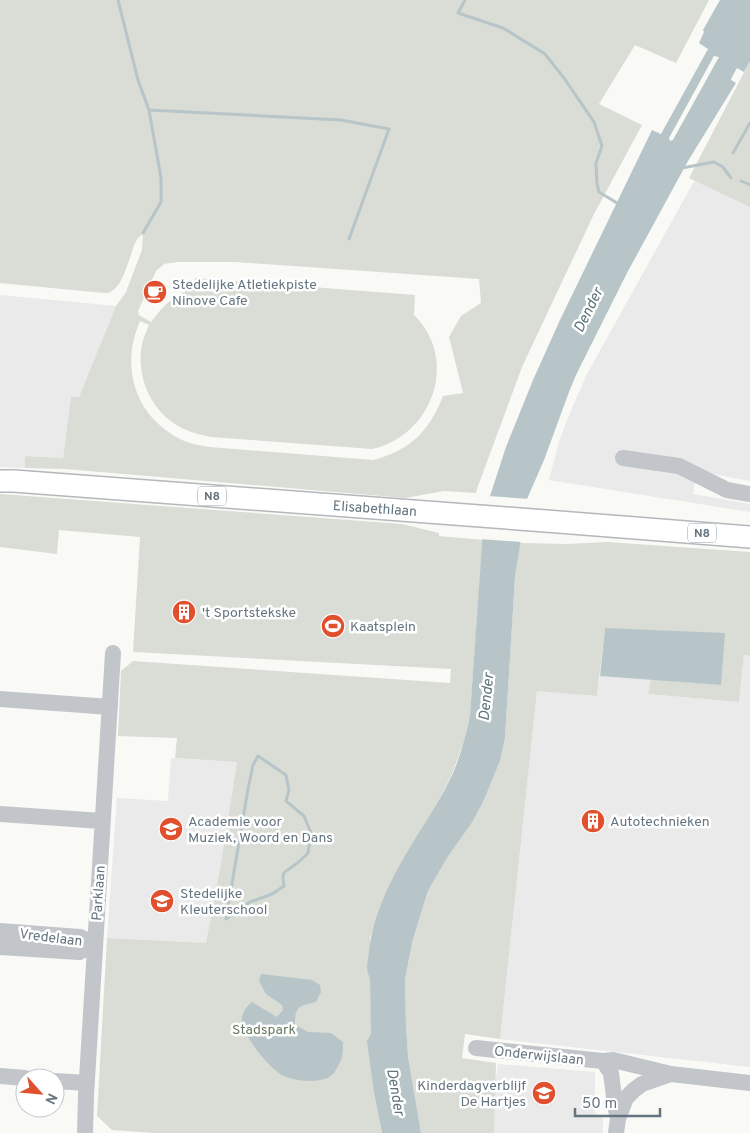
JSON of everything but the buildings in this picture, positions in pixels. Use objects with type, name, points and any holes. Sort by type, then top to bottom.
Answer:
[{"type":"main road","name":"Elisabethlaan","points":[[0,481],[750,537]]},
{"type":"street","points":[[623,458],[679,466],[726,490],[750,494]]},
{"type":"street","name":"Parklaan","points":[[85,1133],[86,1083],[113,653]]},
{"type":"street","points":[[0,699],[110,707]]},
{"type":"street","points":[[0,814],[102,821]]},
{"type":"street","name":"Vredelaan","points":[[0,931],[80,937],[95,944]]},
{"type":"street","name":"Vredelaan","points":[[0,947],[79,952],[95,944]]},
{"type":"street","name":"Onderwijslaan","points":[[476,1048],[602,1062],[613,1060],[671,1074],[750,1083]]},
{"type":"street","name":"Onderwijslaan","points":[[602,1062],[611,1073],[617,1126]]},
{"type":"street","name":"Onderwijslaan","points":[[617,1126],[626,1098],[634,1090],[642,1084],[671,1074]]},
{"type":"street","points":[[0,1076],[15,1077]]},
{"type":"street","points":[[65,1081],[86,1083]]},
{"type":"shaded area","points":[[697,176],[750,206],[750,481],[717,475],[697,468],[693,494],[750,504],[750,512],[549,480],[559,442],[587,374]]},
{"type":"shaded area","points":[[0,295],[116,306],[79,397],[71,398],[63,458],[26,456],[25,468],[0,467]]},
{"type":"shaded area","points":[[744,655],[750,656],[750,1067],[500,1039],[537,691],[597,696],[600,676],[651,679],[648,694],[739,702]]},
{"type":"shaded area","points":[[171,758],[237,762],[206,943],[107,938],[117,798],[168,801]]},
{"type":"shaded area","name":"Kinderdagverblijf De Hartjes","points":[[498,1064],[595,1072],[595,1113],[603,1118],[603,1133],[488,1133]]},
{"type":"green space","points":[[0,0],[709,0],[676,63],[635,45],[599,104],[642,125],[593,216],[522,367],[476,493],[444,491],[405,498],[65,469],[25,468],[25,456],[63,458],[71,397],[79,397],[116,306],[126,292],[142,250],[143,234],[135,243],[120,282],[109,293],[0,283]],"holes":[[[177,262],[235,262],[479,279],[481,303],[461,316],[449,337],[463,393],[443,396],[432,419],[417,437],[398,451],[373,460],[209,447],[176,437],[161,427],[150,415],[141,401],[135,386],[132,354],[134,338],[140,321],[149,325],[143,340],[141,353],[143,380],[148,392],[162,414],[184,429],[200,435],[372,449],[393,441],[410,429],[424,413],[433,394],[437,374],[435,353],[428,333],[414,315],[415,295],[195,278],[194,287],[170,302],[151,322],[139,315],[138,311],[156,271],[164,264]]]},
{"type":"green space","points":[[750,61],[750,207],[689,178]]},
{"type":"green space","name":"Stadspark","points":[[0,494],[402,524],[439,533],[439,536],[483,540],[470,715],[464,741],[452,774],[438,802],[398,869],[382,904],[370,938],[374,1093],[382,1133],[154,1133],[112,1130],[97,1116],[107,938],[206,943],[237,762],[175,758],[177,738],[118,736],[121,671],[133,661],[450,683],[451,669],[133,652],[140,537],[59,530],[57,554],[0,547]]},
{"type":"green space","points":[[607,542],[750,552],[750,656],[744,655],[739,702],[648,694],[651,679],[721,685],[605,628],[597,696],[537,691],[500,1039],[465,1034],[462,1058],[496,1063],[494,1133],[421,1133],[408,1056],[405,979],[413,939],[428,891],[447,858],[473,821],[500,761],[505,738],[515,579],[520,543],[567,544]]},
{"type":"water","name":"Dender","points":[[720,0],[750,0],[750,61],[744,72],[737,68],[731,79],[736,83],[688,161],[627,273],[576,375],[527,499],[515,578],[505,738],[500,761],[473,821],[447,858],[428,891],[413,939],[405,979],[408,1056],[421,1133],[382,1133],[367,1041],[371,1034],[370,978],[367,968],[371,937],[386,893],[400,865],[449,782],[465,737],[470,715],[483,531],[489,499],[506,447],[533,380],[652,130],[661,134],[708,49],[699,43],[704,32],[703,30]],"holes":[[[714,56],[719,57],[673,140],[670,141],[669,138]]]},
{"type":"water","points":[[605,628],[725,633],[721,685],[600,676]]},
{"type":"water","points":[[261,974],[312,980],[320,985],[321,992],[316,1002],[301,1006],[297,1011],[295,1025],[308,1032],[331,1033],[343,1042],[343,1053],[334,1073],[322,1080],[315,1081],[287,1077],[270,1066],[252,1043],[243,1027],[242,1021],[243,1013],[248,1006],[252,1002],[277,1017],[283,1010],[282,1005],[266,994],[259,981]]},
{"type":"pier","points":[[488,496],[530,499],[522,542],[480,539]]},
{"type":"waterway","points":[[118,0],[138,80],[149,110],[161,178],[161,202],[143,233]]},
{"type":"waterway","points":[[465,0],[458,13],[503,28],[545,54],[564,78],[594,122],[602,146],[596,163],[599,192],[617,203]]},
{"type":"waterway","points":[[149,110],[341,120],[389,129],[349,239]]},
{"type":"waterway","points":[[733,153],[750,123]]},
{"type":"waterway","points":[[682,168],[714,162],[723,167],[731,178]]},
{"type":"waterway","points":[[741,181],[750,185]]},
{"type":"waterway","points":[[258,756],[286,775],[289,790],[286,801],[304,816],[311,833],[308,853],[285,872],[283,877],[284,886],[272,894],[250,902],[226,919],[248,789],[253,765],[258,756]]},
{"type":"place","name":"Stedelijke Atletiekpiste Ninove Cafe","points":[[155,292]]},
{"type":"place","name":"'t Sportstekske","points":[[184,612]]},
{"type":"place","name":"Kaatsplein","points":[[333,626]]},
{"type":"place","name":"Autotechnieken","points":[[593,821]]},
{"type":"place","name":"Academie voor Muziek, Woord en Dans","points":[[171,829]]},
{"type":"place","name":"Stedelijke Kleuterschool","points":[[162,901]]},
{"type":"place","name":"Kinderdagverblijf De Hartjes","points":[[544,1093]]}]
